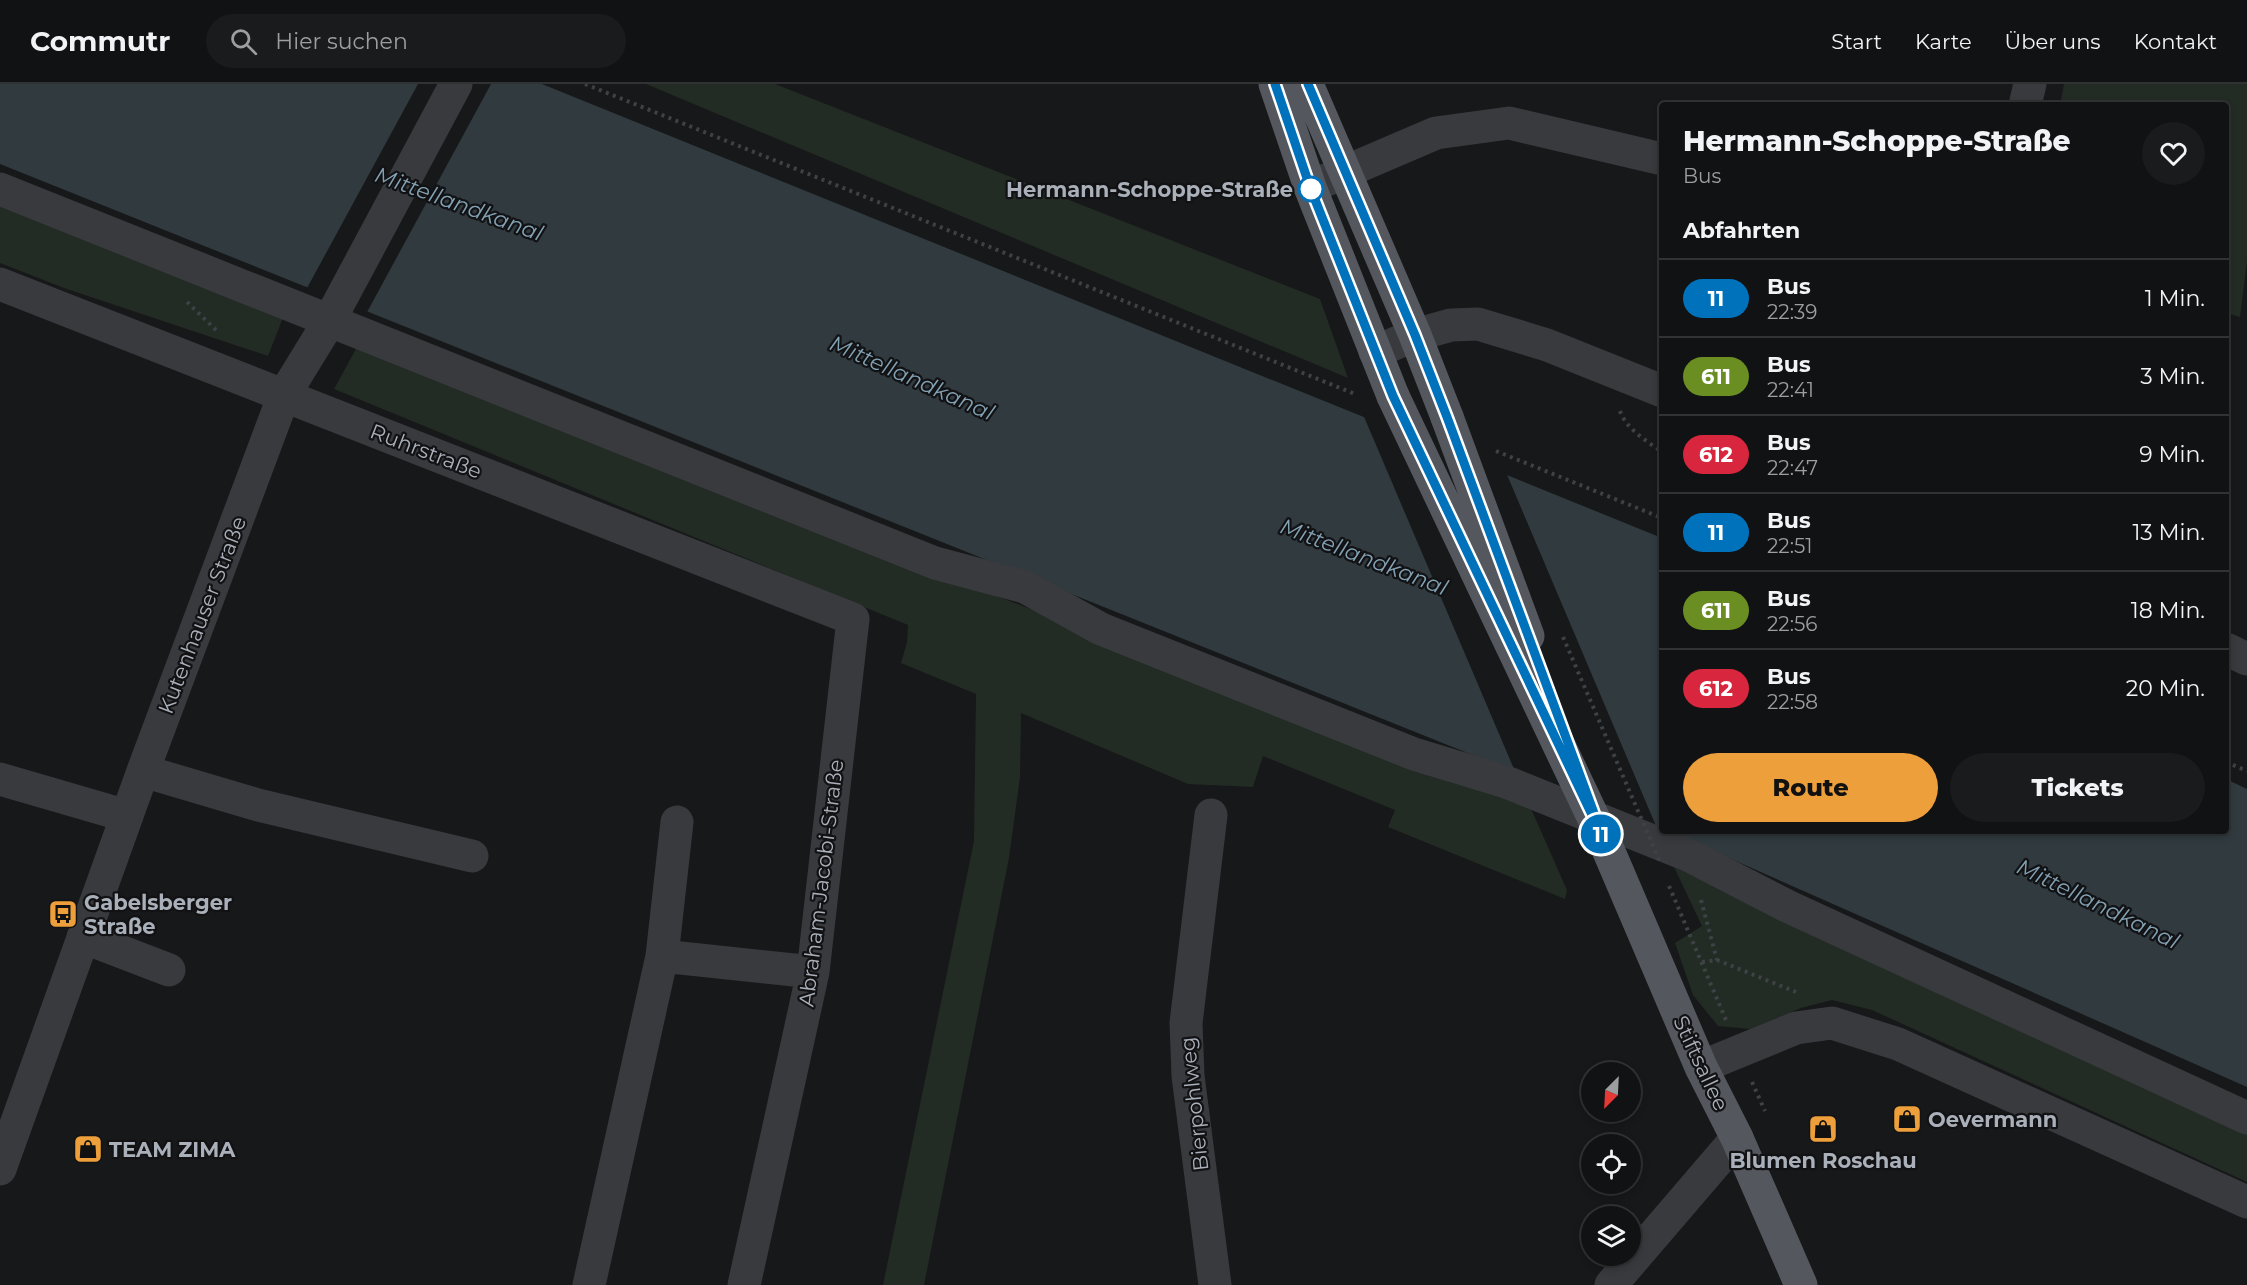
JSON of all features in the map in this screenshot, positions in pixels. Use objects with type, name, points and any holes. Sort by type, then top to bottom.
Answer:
[{"type":"main road","name":"Stiftsallee","points":[[1275,84],[1310,187],[1375,351],[1378,396],[1604,840]]},
{"type":"main road","name":"Stiftsallee","points":[[1307,84],[1415,335],[1604,840],[1701,1067],[1737,1138],[1801,1285]]},
{"type":"street","name":"Kutenhauser Straße","points":[[0,1169],[143,771],[284,395],[327,325],[456,84]]},
{"type":"street","points":[[2026,102],[2030,84]]},
{"type":"street","points":[[1310,187],[1436,133],[1509,123],[1659,158]]},
{"type":"street","points":[[0,189],[935,563],[1025,587],[1101,629],[1414,754],[1506,782],[1675,859],[1788,906],[2247,1118]]},
{"type":"street","name":"Ruhrstraße","points":[[0,284],[853,619]]},
{"type":"street","points":[[1375,351],[1415,335],[1451,325],[1478,324],[1547,345],[1659,390]]},
{"type":"street","name":"Abraham-Jacobi-Straße","points":[[744,1285],[813,972],[853,619]]},
{"type":"street","points":[[2229,650],[2247,659]]},
{"type":"street","points":[[143,771],[258,805],[472,856]]},
{"type":"street","points":[[0,779],[127,816]]},
{"type":"street","name":"Bierpohlweg","points":[[1211,815],[1186,1023],[1188,1076],[1215,1285]]},
{"type":"street","points":[[589,1285],[662,956],[677,822]]},
{"type":"street","points":[[83,937],[169,970]]},
{"type":"street","points":[[662,956],[813,972]]},
{"type":"street","points":[[1701,1067],[1796,1028],[1832,1023],[1898,1044],[2247,1202]]},
{"type":"street","points":[[1611,1285],[1737,1138]]},
{"type":"path","points":[[585,84],[1378,396]]},
{"type":"path","points":[[184,299],[217,331]]},
{"type":"path","points":[[1496,450],[1659,517]]},
{"type":"path","points":[[1562,634],[1659,827]]},
{"type":"path","points":[[2229,763],[2247,771]]},
{"type":"path","points":[[1662,834],[1717,960]]},
{"type":"path","points":[[1702,962],[1717,960],[1808,997],[1832,1023]]},
{"type":"shaded area","points":[[646,84],[775,84],[1320,299],[1348,378]]},
{"type":"shaded area","points":[[2064,84],[2247,84],[2247,261],[2240,317],[2229,314],[2229,102],[2061,102]]},
{"type":"shaded area","points":[[0,202],[284,315],[268,356],[64,288],[0,263]]},
{"type":"shaded area","points":[[357,347],[1521,800],[1532,811],[1567,890],[1565,899],[1388,827],[1395,810],[1263,756],[1253,787],[1188,784],[1021,713],[1020,777],[1009,858],[924,1285],[883,1285],[974,841],[976,694],[901,663],[907,642],[908,625],[334,389]]},
{"type":"shaded area","points":[[1674,867],[2247,1128],[2247,1182],[1872,1010],[1832,1000],[1801,1008],[1751,1029],[1718,1026],[1693,995],[1675,943],[1702,926]]},
{"type":"water","name":"Mittellandkanal","points":[[0,84],[542,84],[1659,537],[1659,830],[0,164]]},
{"type":"water","name":"Mittellandkanal","points":[[2229,780],[2247,789],[2247,1087],[1670,834],[2229,834]]},
{"type":"pier","points":[[418,84],[491,84],[366,314],[306,290]]},
{"type":"pier","points":[[1362,412],[1505,470],[1659,833],[1517,776]]},
{"type":"bus line","name":"11","points":[[1275,84],[1310,187],[1393,396],[1604,840],[1415,335],[1308,84]]},
{"type":"place","name":"Hermann-Schoppe-Straße","points":[[1311,189]]},
{"type":"place","name":"Gabelsberger Straße","points":[[63,914]]},
{"type":"place","name":"Oevermann","points":[[1907,1119]]},
{"type":"place","name":"Blumen Roschau","points":[[1823,1129]]},
{"type":"place","name":"TEAM ZIMA","points":[[88,1149]]}]
